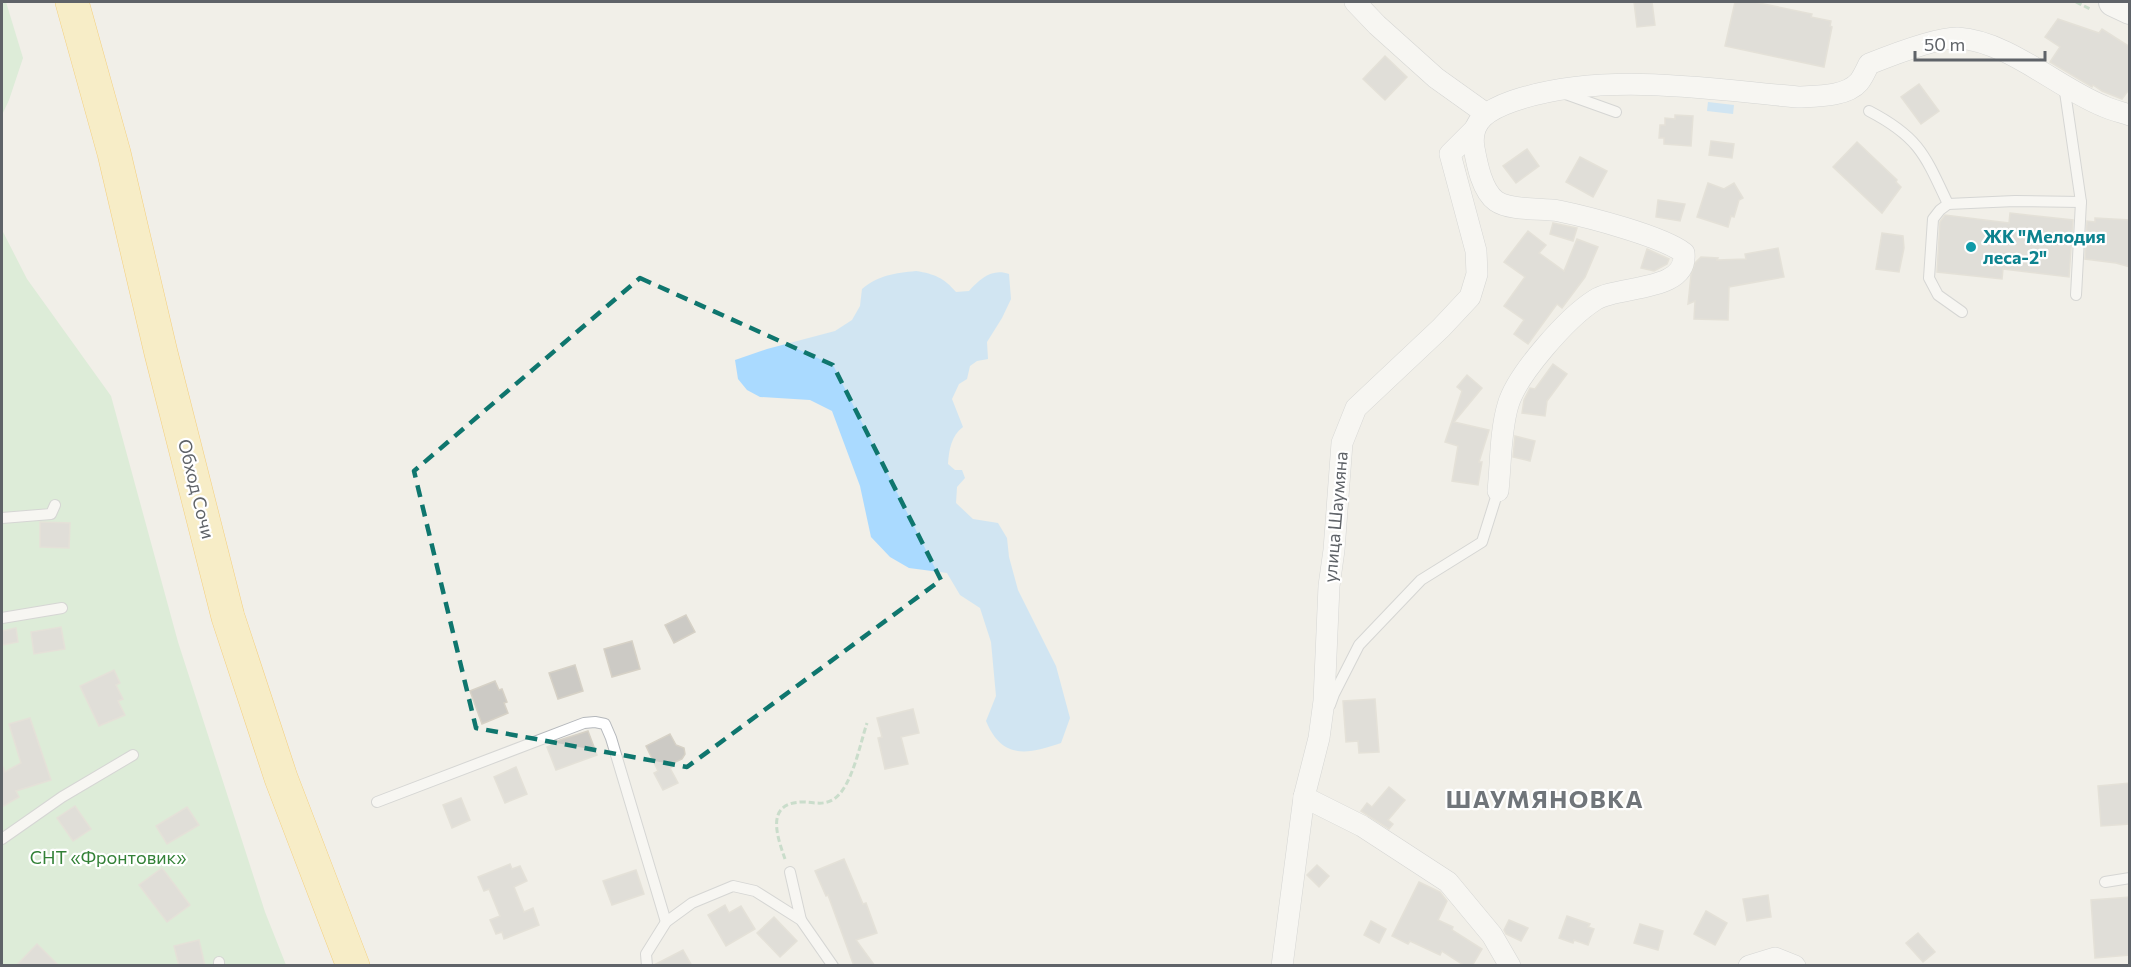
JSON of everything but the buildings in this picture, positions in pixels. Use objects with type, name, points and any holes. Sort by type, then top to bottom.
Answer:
[{"type":"highway","name":"Обход Сочи","points":[[72,3],[114,153],[161,353],[228,617],[251,691],[312,863],[353,966]]},
{"type":"main road","points":[[2113,2],[2130,10]]},
{"type":"street","points":[[1355,2],[1480,121]]},
{"type":"street","points":[[1498,491],[1503,427],[1508,403],[1523,376],[1573,317],[1597,298],[1663,283],[1682,268],[1685,262],[1684,253],[1674,246],[1624,229],[1559,211],[1510,207],[1500,204],[1491,197],[1482,177],[1473,141],[1480,121],[1518,100],[1555,90],[1586,86],[1652,85],[1798,97],[1821,96],[1843,91],[1858,83],[1869,64],[1932,43],[1956,38],[1978,42],[2010,54],[2102,106],[2130,115]]},
{"type":"street","name":"улица Шаумяна","points":[[1282,966],[1304,797],[1319,738],[1324,701],[1329,586],[1342,443],[1356,408],[1441,328],[1470,297],[1477,274],[1476,252],[1450,154],[1480,121]]},
{"type":"street","points":[[1304,797],[1362,826],[1448,882],[1492,935],[1510,966]]},
{"type":"street","points":[[1749,966],[1775,958],[1795,966]]},
{"type":"lane","points":[[2063,84],[2081,202],[2076,296]]},
{"type":"lane","points":[[1555,90],[1616,112]]},
{"type":"lane","points":[[1869,111],[1891,122],[1912,139],[1928,160],[1948,204]]},
{"type":"lane","points":[[1962,312],[1938,295],[1929,278],[1933,219],[1940,210],[1948,204],[2015,201],[2081,202]]},
{"type":"lane","points":[[1319,738],[1334,694],[1359,645],[1421,580],[1482,542],[1498,491]]},
{"type":"lane","points":[[2,518],[51,514],[56,505]]},
{"type":"lane","points":[[2,618],[62,608]]},
{"type":"lane","points":[[377,801],[584,723],[605,724],[666,922]]},
{"type":"lane","points":[[2,839],[62,797],[133,755]]},
{"type":"lane","points":[[790,872],[801,920],[833,966]]},
{"type":"lane","points":[[2105,882],[2130,879]]},
{"type":"lane","points":[[647,966],[646,954],[666,922],[692,903],[733,886],[755,891],[801,920]]},
{"type":"path","points":[[790,872],[778,838],[776,819],[780,809],[789,803],[820,804],[834,799],[846,788],[867,723]]},
{"type":"highlighted area","points":[[640,278],[833,365],[941,580],[687,767],[476,728],[414,471]]},
{"type":"green space","points":[[2,2],[6,2],[23,58],[2,115]]},
{"type":"green space","name":"СНТ «Фронтовик»","points":[[2,230],[27,279],[111,396],[178,642],[265,912],[286,965],[2,965]]},
{"type":"water","points":[[1708,102],[1734,105],[1733,114],[1707,111]]},
{"type":"water","points":[[916,271],[939,277],[956,292],[969,291],[982,279],[997,272],[1009,274],[1011,299],[987,342],[988,359],[977,361],[970,366],[967,379],[959,384],[952,399],[963,427],[953,439],[948,464],[955,470],[962,470],[965,478],[957,487],[956,503],[973,519],[998,523],[1007,538],[1009,557],[1018,590],[1056,666],[1070,718],[1061,743],[1037,750],[1016,751],[1008,748],[992,733],[986,721],[996,696],[991,642],[980,608],[960,595],[947,573],[909,568],[890,557],[871,537],[860,486],[832,411],[810,400],[760,397],[747,390],[738,379],[735,360],[835,331],[852,320],[860,306],[862,289],[868,284],[888,276]]},
{"type":"place","name":"ЖК \"Мелодия леса-2\"","points":[[1971,247]]},
{"type":"district","name":"ШАУМЯНОВКА","points":[[1545,800]]}]
